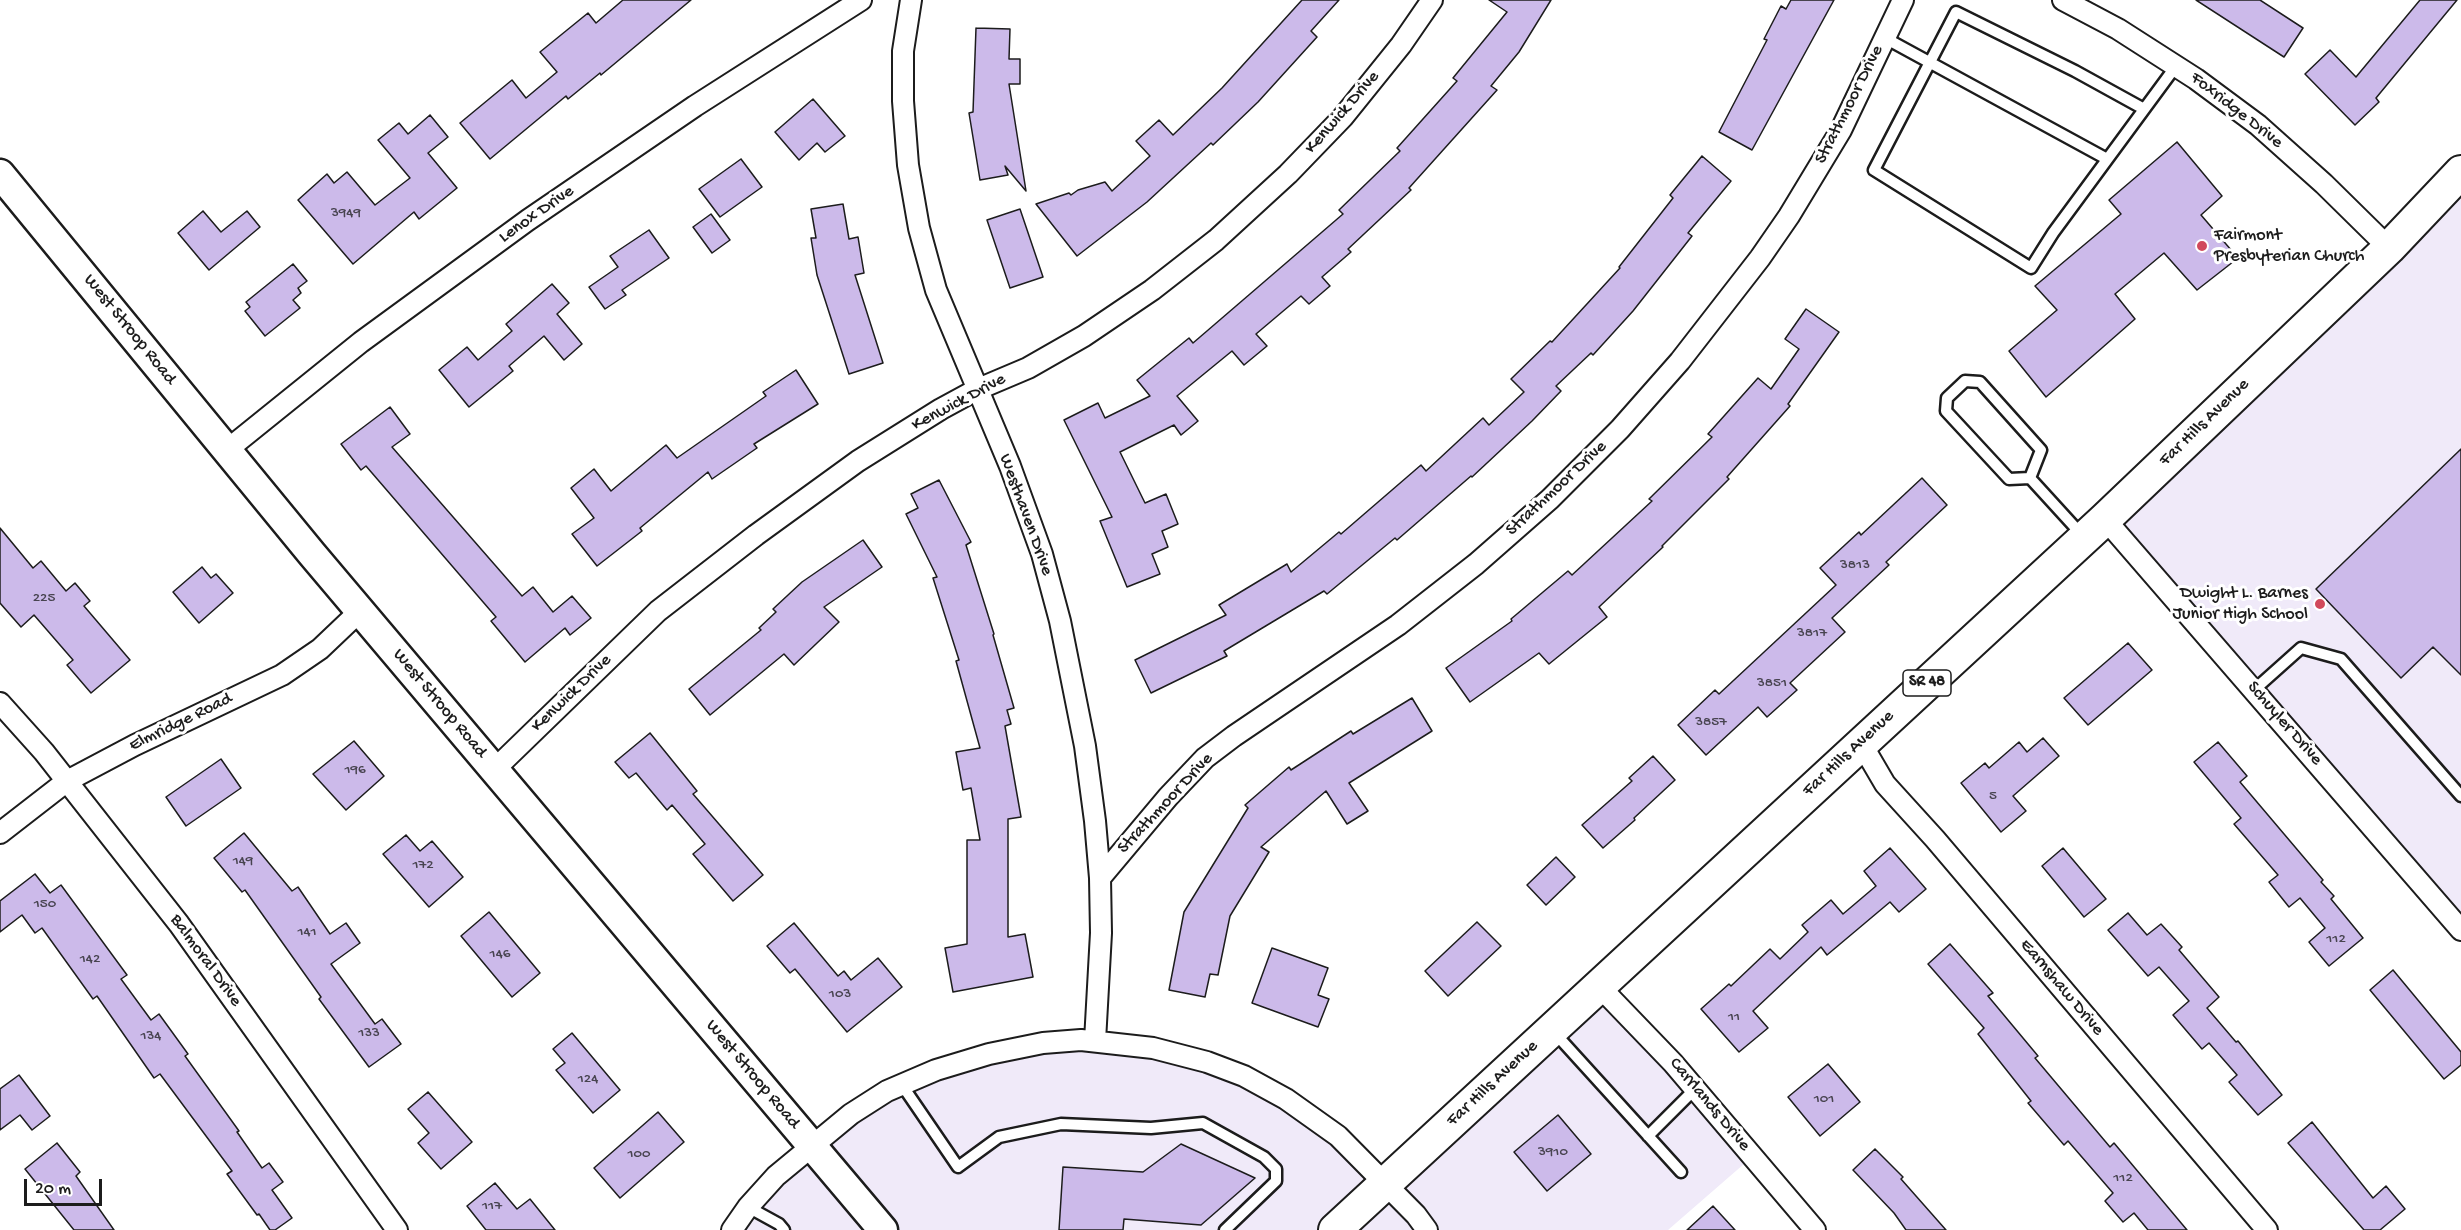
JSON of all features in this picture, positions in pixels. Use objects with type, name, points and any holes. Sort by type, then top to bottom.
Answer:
[{"type":"main road","name":"Far Hills Avenue","points":[[1335,1230],[2095,528],[2389,248],[2461,172]]},
{"type":"main road","name":"West Stroop Road","points":[[0,174],[360,611],[883,1230]]},
{"type":"street","name":"Lenox Drive","points":[[227,450],[361,342],[528,220],[695,106],[861,0]]},
{"type":"street","name":"Westhaven Drive","points":[[911,0],[903,51],[903,101],[908,165],[919,228],[936,290],[976,390],[1010,466],[1042,554],[1060,621],[1085,746],[1100,878],[1101,933],[1095,1041]]},
{"type":"street","name":"Kenwick Drive","points":[[495,769],[658,611],[756,535],[858,461],[976,390],[1029,368],[1084,336],[1152,290],[1216,240],[1288,174],[1343,117],[1401,45],[1432,0]]},
{"type":"street","name":"Strathmoor Drive","points":[[1100,878],[1168,797],[1205,759],[1234,736],[1398,625],[1476,564],[1550,498],[1620,429],[1680,361],[1760,258],[1789,216],[1841,130],[1903,0]]},
{"type":"street","name":"Foxridge Drive","points":[[2063,0],[2118,29],[2258,125],[2324,184],[2389,248]]},
{"type":"street","name":"Schuyler Drive","points":[[2095,528],[2254,690],[2461,930]]},
{"type":"street","name":"Elmridge Road","points":[[0,833],[67,782],[135,745],[282,675],[320,649],[360,611]]},
{"type":"street","name":"Balmoral Drive","points":[[0,703],[67,782],[179,924],[397,1230]]},
{"type":"street","name":"Earnshaw Drive","points":[[1861,743],[1885,784],[1935,839],[2267,1230]]},
{"type":"street","name":"Carrlands Drive","points":[[1598,985],[1695,1089],[1815,1230]]},
{"type":"street","points":[[732,1230],[748,1207],[776,1176],[851,1114],[887,1091],[936,1070],[989,1054],[1043,1043],[1095,1041],[1153,1048],[1207,1062],[1244,1076],[1286,1099],[1338,1136],[1416,1215],[1427,1230]]},
{"type":"lane","points":[[2144,109],[2075,71],[1956,12],[1874,170],[2031,268],[2053,233],[2144,109],[2175,66]]},
{"type":"lane","points":[[1885,38],[2107,159]]},
{"type":"lane","points":[[2030,478],[2041,450],[1980,382],[1965,381],[1947,398],[1946,411],[2009,479],[2030,478],[2095,528]]},
{"type":"lane","points":[[2254,690],[2301,648],[2341,658],[2461,796]]},
{"type":"lane","points":[[1551,1029],[1681,1172]]},
{"type":"lane","points":[[902,1084],[958,1167],[999,1137],[1061,1124],[1151,1128],[1203,1123],[1264,1157],[1276,1169],[1276,1181],[1225,1230]]},
{"type":"lane","points":[[1648,1136],[1695,1089]]},
{"type":"lane","points":[[748,1207],[779,1224],[784,1230]]},
{"type":"shaded area","name":"Dwight L. Barnes Junior High School","points":[[2461,172],[2461,930],[2105,519]]},
{"type":"shaded area","points":[[1598,985],[1752,1157],[1668,1230],[732,1230],[748,1207],[887,1091],[1043,1043],[1153,1048],[1286,1099],[1385,1185]]},
{"type":"building","points":[[623,0],[691,0],[601,75],[600,73],[568,99],[566,96],[490,159],[460,123],[512,80],[526,98],[557,72],[540,52],[588,13],[596,23]]},
{"type":"building","points":[[1302,0],[1339,0],[1311,31],[1317,37],[1258,102],[1213,145],[1211,143],[1147,202],[1077,256],[1036,204],[1069,193],[1071,195],[1078,190],[1105,182],[1112,191],[1150,156],[1136,141],[1159,120],[1173,135],[1222,88]]},
{"type":"building","points":[[1489,0],[1551,0],[1519,52],[1491,86],[1497,90],[1409,188],[1411,190],[1348,249],[1351,252],[1322,277],[1330,286],[1309,304],[1301,296],[1256,334],[1267,346],[1244,365],[1232,351],[1177,396],[1198,421],[1181,435],[1174,425],[1120,452],[1145,503],[1166,494],[1178,524],[1162,531],[1168,547],[1152,554],[1160,574],[1127,587],[1100,521],[1112,517],[1064,420],[1098,403],[1105,418],[1150,396],[1137,380],[1189,338],[1193,343],[1343,214],[1339,210],[1400,151],[1397,148],[1457,81],[1453,78],[1507,12]]},
{"type":"building","points":[[1791,0],[1834,0],[1752,150],[1719,132],[1767,40],[1764,39],[1781,6],[1786,9]]},
{"type":"building","points":[[2196,0],[2260,0],[2303,28],[2284,57]]},
{"type":"building","points":[[2420,0],[2457,0],[2376,98],[2379,102],[2355,125],[2305,74],[2330,50],[2356,77]]},
{"type":"building","points":[[976,28],[1010,29],[1009,59],[1020,59],[1020,84],[1009,84],[1026,191],[1005,166],[1008,175],[980,180],[969,113],[973,112]]},
{"type":"building","points":[[813,99],[845,136],[825,152],[817,143],[799,160],[775,132]]},
{"type":"building","points":[[430,115],[448,137],[428,153],[457,188],[419,219],[414,212],[353,264],[298,200],[327,174],[334,183],[347,172],[375,205],[410,178],[378,140],[399,123],[408,134]]},
{"type":"building","points":[[2177,142],[2222,196],[2201,215],[2238,258],[2197,290],[2164,253],[2115,294],[2135,319],[2046,397],[2009,351],[2057,310],[2035,286],[2121,214],[2109,200]]},
{"type":"building","points":[[1702,156],[1731,181],[1688,233],[1692,236],[1633,311],[1593,355],[1591,353],[1556,386],[1561,391],[1532,421],[1472,477],[1397,540],[1395,538],[1327,594],[1324,591],[1224,651],[1227,656],[1151,693],[1135,660],[1226,615],[1219,605],[1287,564],[1291,572],[1339,532],[1341,534],[1421,465],[1426,471],[1483,418],[1489,425],[1524,392],[1511,379],[1550,341],[1552,342],[1620,268],[1673,198],[1670,195]]},
{"type":"building","points":[[741,159],[762,187],[720,217],[699,189]]},
{"type":"building","points":[[843,204],[849,239],[858,237],[864,273],[855,275],[883,363],[849,374],[817,275],[811,238],[816,238],[811,209]]},
{"type":"building","points":[[1020,209],[1043,277],[1010,288],[987,220]]},
{"type":"building","points":[[203,211],[221,232],[247,211],[260,227],[209,270],[178,233]]},
{"type":"building","points":[[711,214],[730,240],[712,253],[693,227]]},
{"type":"building","points":[[649,230],[669,258],[622,290],[626,295],[605,309],[589,287],[618,267],[610,256]]},
{"type":"building","points":[[293,264],[307,281],[298,288],[301,293],[293,300],[300,308],[265,336],[245,311],[250,307],[246,302]]},
{"type":"building","points":[[552,284],[569,303],[557,314],[582,344],[564,360],[544,336],[509,366],[513,371],[469,407],[439,370],[467,347],[478,360],[512,331],[506,324]]},
{"type":"building","points":[[1806,309],[1839,332],[1788,404],[1790,406],[1727,477],[1729,479],[1663,547],[1599,607],[1607,617],[1549,664],[1539,653],[1470,702],[1446,668],[1512,621],[1511,619],[1568,571],[1572,575],[1652,501],[1649,499],[1712,437],[1708,434],[1758,378],[1771,389],[1799,349],[1785,339]]},
{"type":"building","points":[[796,370],[818,404],[754,444],[757,448],[712,479],[708,472],[640,528],[642,531],[597,566],[572,534],[594,518],[571,488],[594,469],[611,491],[666,445],[677,458],[766,396],[763,392]]},
{"type":"building","points":[[390,407],[410,434],[392,447],[522,596],[533,587],[553,612],[572,596],[591,618],[570,635],[565,628],[525,662],[491,621],[496,617],[366,466],[361,470],[341,444]]},
{"type":"building","points":[[2461,449],[2461,675],[2433,647],[2401,678],[2316,589]]},
{"type":"building","points":[[1922,478],[1947,505],[1886,562],[1889,565],[1832,618],[1845,632],[1790,683],[1797,690],[1767,717],[1758,707],[1706,755],[1678,725],[1715,690],[1719,694],[1836,585],[1820,568],[1859,532],[1861,535]]},
{"type":"building","points":[[939,480],[971,542],[966,545],[1014,708],[1007,710],[1011,724],[1005,726],[1021,817],[1008,819],[1008,937],[1025,934],[1033,977],[953,992],[945,948],[967,944],[967,840],[980,840],[971,788],[963,790],[956,752],[980,748],[956,661],[959,660],[933,578],[937,577],[906,514],[918,508],[911,494]]},
{"type":"building","points":[[0,528],[33,568],[41,561],[66,591],[75,583],[90,601],[84,606],[130,660],[91,693],[67,665],[73,660],[34,615],[21,627],[0,603]]},
{"type":"building","points":[[863,540],[882,567],[824,607],[839,622],[794,665],[784,654],[710,715],[689,689],[761,630],[759,628],[776,612],[773,609],[802,582]]},
{"type":"building","points":[[202,567],[211,578],[216,574],[233,593],[199,623],[173,592]]},
{"type":"building","points":[[2128,643],[2152,670],[2088,725],[2064,698]]},
{"type":"building","points":[[1412,698],[1432,731],[1349,783],[1368,811],[1347,824],[1326,791],[1261,847],[1269,852],[1230,916],[1218,975],[1210,974],[1205,997],[1169,990],[1184,912],[1248,808],[1245,805],[1289,767],[1291,770],[1351,731],[1353,734]]},
{"type":"building","points":[[650,733],[697,791],[693,794],[763,875],[733,901],[693,854],[705,844],[672,805],[667,810],[636,773],[629,778],[615,762]]},
{"type":"building","points":[[2043,738],[2059,756],[2013,796],[2026,811],[2001,832],[1961,783],[1985,763],[1989,768],[2019,742],[2027,752]]},
{"type":"building","points":[[354,741],[384,776],[346,810],[313,774]]},
{"type":"building","points":[[2218,742],[2247,776],[2240,782],[2323,880],[2321,882],[2334,896],[2331,899],[2363,938],[2329,966],[2309,942],[2325,928],[2300,898],[2289,907],[2269,882],[2278,875],[2234,824],[2241,818],[2194,762]]},
{"type":"building","points":[[1653,756],[1675,780],[1603,848],[1582,825],[1632,781],[1629,778]]},
{"type":"building","points":[[221,759],[241,788],[186,826],[166,797]]},
{"type":"building","points":[[244,833],[292,891],[298,887],[330,934],[346,923],[360,943],[331,964],[375,1024],[382,1019],[401,1044],[369,1067],[319,999],[321,997],[245,890],[242,892],[214,858]]},
{"type":"building","points":[[406,835],[420,851],[432,841],[463,877],[429,907],[383,854]]},
{"type":"building","points":[[1890,848],[1926,889],[1899,912],[1890,902],[1827,955],[1821,947],[1753,1011],[1768,1028],[1739,1052],[1701,1009],[1729,984],[1731,986],[1770,949],[1780,959],[1808,932],[1802,925],[1831,900],[1843,914],[1876,886],[1864,871]]},
{"type":"building","points":[[2063,848],[2106,899],[2084,917],[2042,866]]},
{"type":"building","points":[[1556,857],[1575,877],[1546,905],[1527,885]]},
{"type":"building","points":[[35,874],[50,893],[61,885],[127,975],[121,979],[151,1020],[159,1014],[188,1054],[185,1056],[239,1131],[237,1132],[262,1168],[269,1163],[283,1182],[272,1190],[292,1218],[275,1230],[270,1230],[259,1214],[257,1215],[227,1174],[232,1171],[160,1074],[154,1078],[97,996],[93,999],[42,928],[35,933],[22,915],[0,932],[0,901]]},
{"type":"building","points":[[489,912],[540,973],[512,997],[461,936]]},
{"type":"building","points":[[2128,913],[2147,935],[2161,924],[2182,947],[2179,950],[2219,997],[2207,1008],[2236,1042],[2238,1041],[2282,1095],[2258,1115],[2229,1082],[2237,1075],[2209,1043],[2202,1049],[2173,1015],[2189,1001],[2159,967],[2148,976],[2108,930]]},
{"type":"building","points":[[1477,922],[1501,946],[1448,996],[1425,971]]},
{"type":"building","points":[[794,923],[838,976],[844,971],[851,980],[878,958],[902,987],[847,1032],[795,969],[790,973],[767,946]]},
{"type":"building","points":[[1950,944],[1993,993],[1988,996],[2038,1056],[2035,1058],[2110,1147],[2114,1143],[2187,1230],[2148,1230],[2134,1213],[2123,1222],[2105,1201],[2113,1193],[2068,1141],[2064,1145],[2028,1103],[2031,1101],[1978,1034],[1984,1028],[1928,964]]},
{"type":"building","points":[[1272,948],[1328,968],[1318,995],[1329,999],[1318,1027],[1252,1003]]},
{"type":"building","points":[[2393,970],[2461,1052],[2461,1065],[2444,1079],[2370,990]]},
{"type":"building","points":[[572,1033],[620,1090],[593,1113],[556,1070],[565,1063],[553,1049]]},
{"type":"building","points":[[1828,1064],[1860,1102],[1820,1136],[1788,1097]]},
{"type":"building","points":[[19,1075],[50,1116],[32,1130],[20,1115],[0,1130],[0,1089]]},
{"type":"building","points":[[428,1092],[472,1142],[441,1169],[418,1143],[429,1133],[408,1109]]},
{"type":"building","points":[[658,1112],[684,1142],[620,1198],[594,1168]]},
{"type":"building","points":[[1558,1115],[1591,1154],[1547,1191],[1514,1152]]},
{"type":"building","points":[[2312,1122],[2373,1198],[2386,1186],[2405,1209],[2380,1230],[2364,1230],[2288,1143]]},
{"type":"building","points":[[57,1143],[80,1172],[76,1176],[114,1230],[74,1230],[25,1169]]},
{"type":"building","points":[[1181,1144],[1255,1178],[1201,1225],[1124,1219],[1123,1230],[1059,1230],[1063,1167],[1143,1172]]},
{"type":"building","points":[[1875,1149],[1903,1177],[1901,1179],[1946,1230],[1906,1230],[1894,1213],[1853,1170]]},
{"type":"building","points":[[495,1183],[517,1209],[530,1199],[555,1230],[486,1230],[467,1206]]},
{"type":"building","points":[[1713,1206],[1735,1230],[1687,1230]]},
{"type":"place","name":"Fairmont Presbyterian Church","points":[[2202,246]]},
{"type":"place","name":"Dwight L. Barnes Junior High School","points":[[2320,604]]}]
